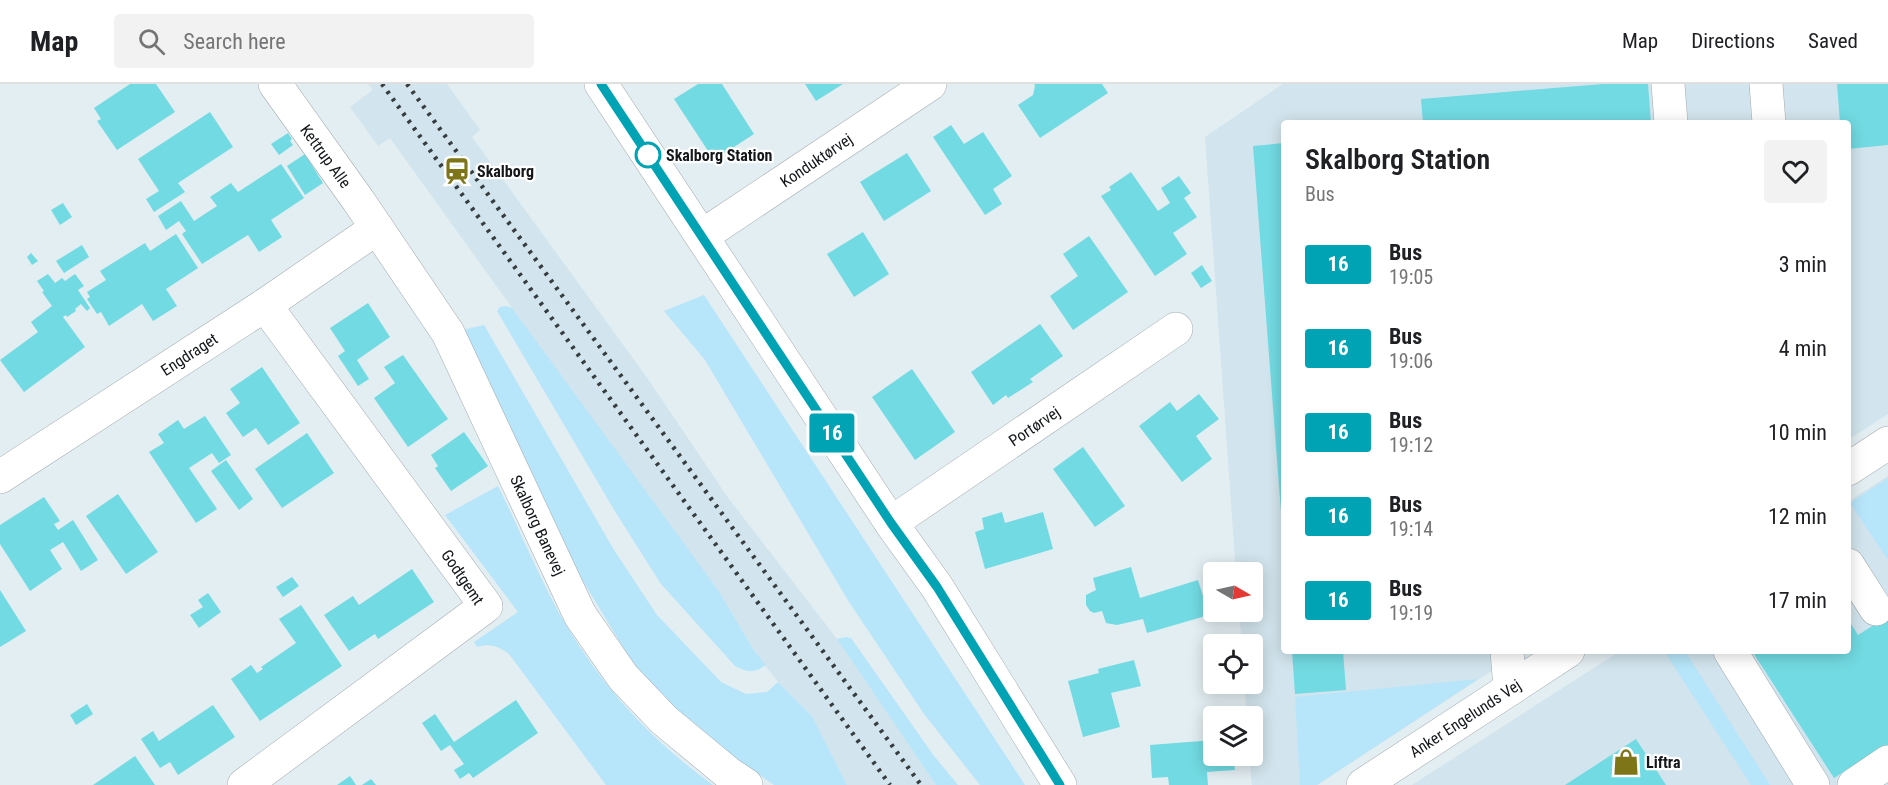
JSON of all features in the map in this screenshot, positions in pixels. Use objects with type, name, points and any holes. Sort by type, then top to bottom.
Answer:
[{"type":"street","name":"Kettrup Alle","points":[[274,84],[377,228]]},
{"type":"street","points":[[600,84],[891,523],[937,587],[1060,785]]},
{"type":"street","name":"Konduktørvej","points":[[702,237],[930,84]]},
{"type":"street","points":[[1668,84],[1671,120]]},
{"type":"street","points":[[1766,84],[1769,120]]},
{"type":"street","name":"Engdraget","points":[[0,477],[265,305],[377,228]]},
{"type":"street","name":"Skalborg Banevej","points":[[377,228],[448,333],[580,615],[623,676],[664,720],[746,785]]},
{"type":"street","name":"Godtgemt","points":[[244,785],[486,606],[265,305]]},
{"type":"street","name":"Portørvej","points":[[891,523],[1176,329]]},
{"type":"street","points":[[1851,467],[1888,443]]},
{"type":"street","points":[[1851,570],[1876,609]]},
{"type":"street","points":[[1507,654],[1510,688]]},
{"type":"street","name":"Anker Engelunds Vej","points":[[1363,785],[1563,654]]},
{"type":"street","points":[[1732,654],[1813,785]]},
{"type":"street","points":[[1854,785],[1888,762]]},
{"type":"shaded area","points":[[368,84],[447,84],[480,130],[472,137],[648,379],[729,499],[837,639],[936,785],[847,785],[812,716],[778,682],[755,652],[718,590],[390,138],[378,146],[350,107],[373,90]]},
{"type":"shaded area","points":[[1283,84],[1888,84],[1888,414],[1851,438],[1851,120],[1281,120],[1281,654],[1517,654],[1317,785],[1252,785],[1250,766],[1263,766],[1263,706],[1246,706],[1245,694],[1263,694],[1263,634],[1241,634],[1240,622],[1263,622],[1263,562],[1235,562],[1205,137]]},
{"type":"shaded area","points":[[704,295],[1025,785],[980,785],[924,714],[849,602],[705,360],[664,311]]},
{"type":"shaded area","points":[[500,307],[512,308],[718,590],[755,652],[766,665],[751,671],[735,666],[661,584],[616,513],[497,311]]},
{"type":"shaded area","points":[[484,325],[614,550],[657,615],[721,682],[746,694],[767,692],[778,682],[812,716],[847,785],[774,785],[678,715],[638,672],[569,558],[462,330]]},
{"type":"shaded area","points":[[1888,476],[1888,785],[1412,785],[1615,654],[1851,654],[1851,501]]},
{"type":"shaded area","points":[[1888,478],[1888,560],[1851,504]]},
{"type":"shaded area","points":[[498,486],[539,574],[566,625],[597,671],[631,713],[650,732],[713,785],[606,785],[509,654],[494,646],[477,647],[474,642],[518,612],[445,515]]},
{"type":"shaded area","points":[[851,638],[934,756],[958,785],[936,785],[837,639]]},
{"type":"shaded area","points":[[1666,654],[1687,654],[1770,785],[1751,785]]},
{"type":"shaded area","points":[[1478,679],[1317,785],[1300,785],[1295,697]]},
{"type":"building","points":[[130,84],[156,84],[175,112],[117,150],[97,121],[101,119],[94,108]]},
{"type":"building","points":[[698,84],[722,84],[754,134],[714,160],[674,99]]},
{"type":"building","points":[[805,84],[843,84],[816,101]]},
{"type":"building","points":[[1034,84],[1102,84],[1108,93],[1040,138],[1018,105],[1033,95]]},
{"type":"building","points":[[1603,84],[1648,84],[1651,120],[1423,120],[1421,99]]},
{"type":"building","points":[[1837,84],[1888,84],[1888,145],[1851,149],[1851,120],[1840,120]]},
{"type":"building","points":[[210,112],[233,147],[178,183],[185,192],[154,212],[146,199],[159,191],[138,159]]},
{"type":"building","points":[[951,125],[964,144],[983,132],[1012,176],[993,189],[1002,204],[985,215],[933,137]]},
{"type":"building","points":[[288,133],[293,145],[279,155],[271,144]]},
{"type":"building","points":[[1281,143],[1281,512],[1253,146]]},
{"type":"building","points":[[907,153],[931,191],[884,221],[860,182]]},
{"type":"building","points":[[305,154],[323,183],[305,195],[287,166]]},
{"type":"building","points":[[281,164],[304,198],[271,220],[282,237],[259,252],[248,235],[202,264],[182,234],[186,231],[179,221],[166,230],[158,216],[181,201],[194,221],[217,206],[210,197],[231,183],[238,192]]},
{"type":"building","points":[[1131,172],[1158,211],[1170,203],[1161,188],[1179,176],[1191,193],[1184,198],[1197,217],[1173,233],[1187,254],[1155,276],[1101,196],[1111,190],[1109,187]]},
{"type":"building","points":[[63,203],[72,217],[60,225],[51,210]]},
{"type":"building","points":[[863,232],[889,274],[854,297],[827,254]]},
{"type":"building","points":[[176,234],[198,268],[166,289],[177,306],[153,321],[142,304],[109,326],[101,312],[97,314],[87,299],[90,297],[87,292],[106,280],[100,271],[145,243],[150,251]]},
{"type":"building","points":[[1089,236],[1128,292],[1073,330],[1050,296],[1078,276],[1063,254]]},
{"type":"building","points":[[82,245],[89,257],[64,273],[56,261]]},
{"type":"building","points":[[31,253],[38,261],[32,265],[27,257]]},
{"type":"building","points":[[1202,265],[1212,281],[1201,288],[1191,273]]},
{"type":"building","points":[[48,274],[55,283],[62,278],[65,281],[75,274],[84,286],[78,290],[90,308],[87,311],[81,304],[75,309],[76,311],[63,317],[85,347],[24,392],[0,360],[38,332],[31,322],[52,306],[37,281]]},
{"type":"building","points":[[368,303],[390,337],[357,360],[369,379],[358,386],[338,356],[345,351],[330,328]]},
{"type":"building","points":[[1040,324],[1063,356],[1030,379],[1033,382],[1008,398],[1006,395],[993,405],[971,372]]},
{"type":"building","points":[[403,355],[448,419],[408,447],[374,398],[395,383],[384,367]]},
{"type":"building","points":[[262,367],[300,423],[268,445],[256,428],[243,437],[226,413],[240,403],[230,389]]},
{"type":"building","points":[[912,369],[955,432],[915,460],[872,397]]},
{"type":"building","points":[[1199,394],[1219,419],[1196,436],[1212,459],[1182,482],[1139,426],[1170,402],[1177,411]]},
{"type":"building","points":[[205,416],[231,455],[219,463],[212,453],[189,468],[217,509],[196,523],[149,452],[164,443],[158,434],[178,420],[184,429]]},
{"type":"building","points":[[464,432],[488,466],[451,491],[435,468],[438,466],[431,455]]},
{"type":"building","points":[[307,433],[334,473],[282,508],[255,469]]},
{"type":"building","points":[[1083,447],[1125,506],[1095,527],[1053,469]]},
{"type":"building","points":[[226,460],[253,499],[239,510],[211,471]]},
{"type":"building","points":[[118,494],[158,552],[126,574],[86,516]]},
{"type":"building","points":[[44,497],[60,521],[54,524],[58,530],[73,520],[98,560],[81,571],[63,542],[50,550],[62,569],[30,591],[0,544],[0,525]]},
{"type":"building","points":[[1002,512],[1005,523],[1043,512],[1053,549],[985,569],[975,532],[984,529],[982,518]]},
{"type":"building","points":[[1131,567],[1140,598],[1198,580],[1203,596],[1203,617],[1147,633],[1143,619],[1117,625],[1106,623],[1102,611],[1094,613],[1086,605],[1086,595],[1096,590],[1093,578]]},
{"type":"building","points":[[412,569],[434,602],[378,639],[375,634],[349,651],[324,615],[353,596],[359,605]]},
{"type":"building","points":[[292,577],[299,586],[283,597],[276,587]]},
{"type":"building","points":[[0,590],[26,631],[0,647]]},
{"type":"building","points":[[208,593],[221,612],[199,628],[190,615],[203,607],[198,600]]},
{"type":"building","points":[[301,605],[342,666],[260,721],[231,679],[251,665],[257,673],[263,669],[261,667],[296,643],[279,619]]},
{"type":"building","points":[[1888,616],[1888,753],[1884,746],[1834,778],[1754,654],[1851,654],[1851,624],[1858,635]]},
{"type":"building","points":[[1292,654],[1343,654],[1346,690],[1295,694]]},
{"type":"building","points":[[1134,660],[1141,686],[1111,693],[1120,727],[1083,737],[1068,681],[1099,673],[1098,669]]},
{"type":"building","points":[[516,700],[538,733],[473,778],[469,773],[460,779],[454,770],[464,764],[450,745],[441,751],[422,723],[435,714],[454,742]]},
{"type":"building","points":[[87,704],[93,714],[76,725],[70,715]]},
{"type":"building","points":[[213,705],[235,737],[178,775],[170,762],[160,768],[141,739],[153,731],[159,741]]},
{"type":"building","name":"Liftra","points":[[1636,739],[1666,785],[1565,785]]},
{"type":"building","points":[[1203,741],[1203,766],[1234,766],[1235,770],[1207,772],[1208,785],[1169,785],[1168,777],[1152,778],[1150,745]]},
{"type":"building","points":[[135,756],[155,785],[93,785]]},
{"type":"building","points":[[350,776],[356,785],[337,785]]},
{"type":"building","points":[[371,779],[376,785],[362,785]]},
{"type":"railway","points":[[382,84],[890,785]]},
{"type":"railway","points":[[407,84],[921,785]]},
{"type":"bus line","name":"16","points":[[601,84],[891,523],[937,587],[1060,785]]},
{"type":"place","name":"Skalborg Station","points":[[648,155]]},
{"type":"place","name":"Skalborg","points":[[457,171]]},
{"type":"place","name":"Liftra","points":[[1626,762]]}]
